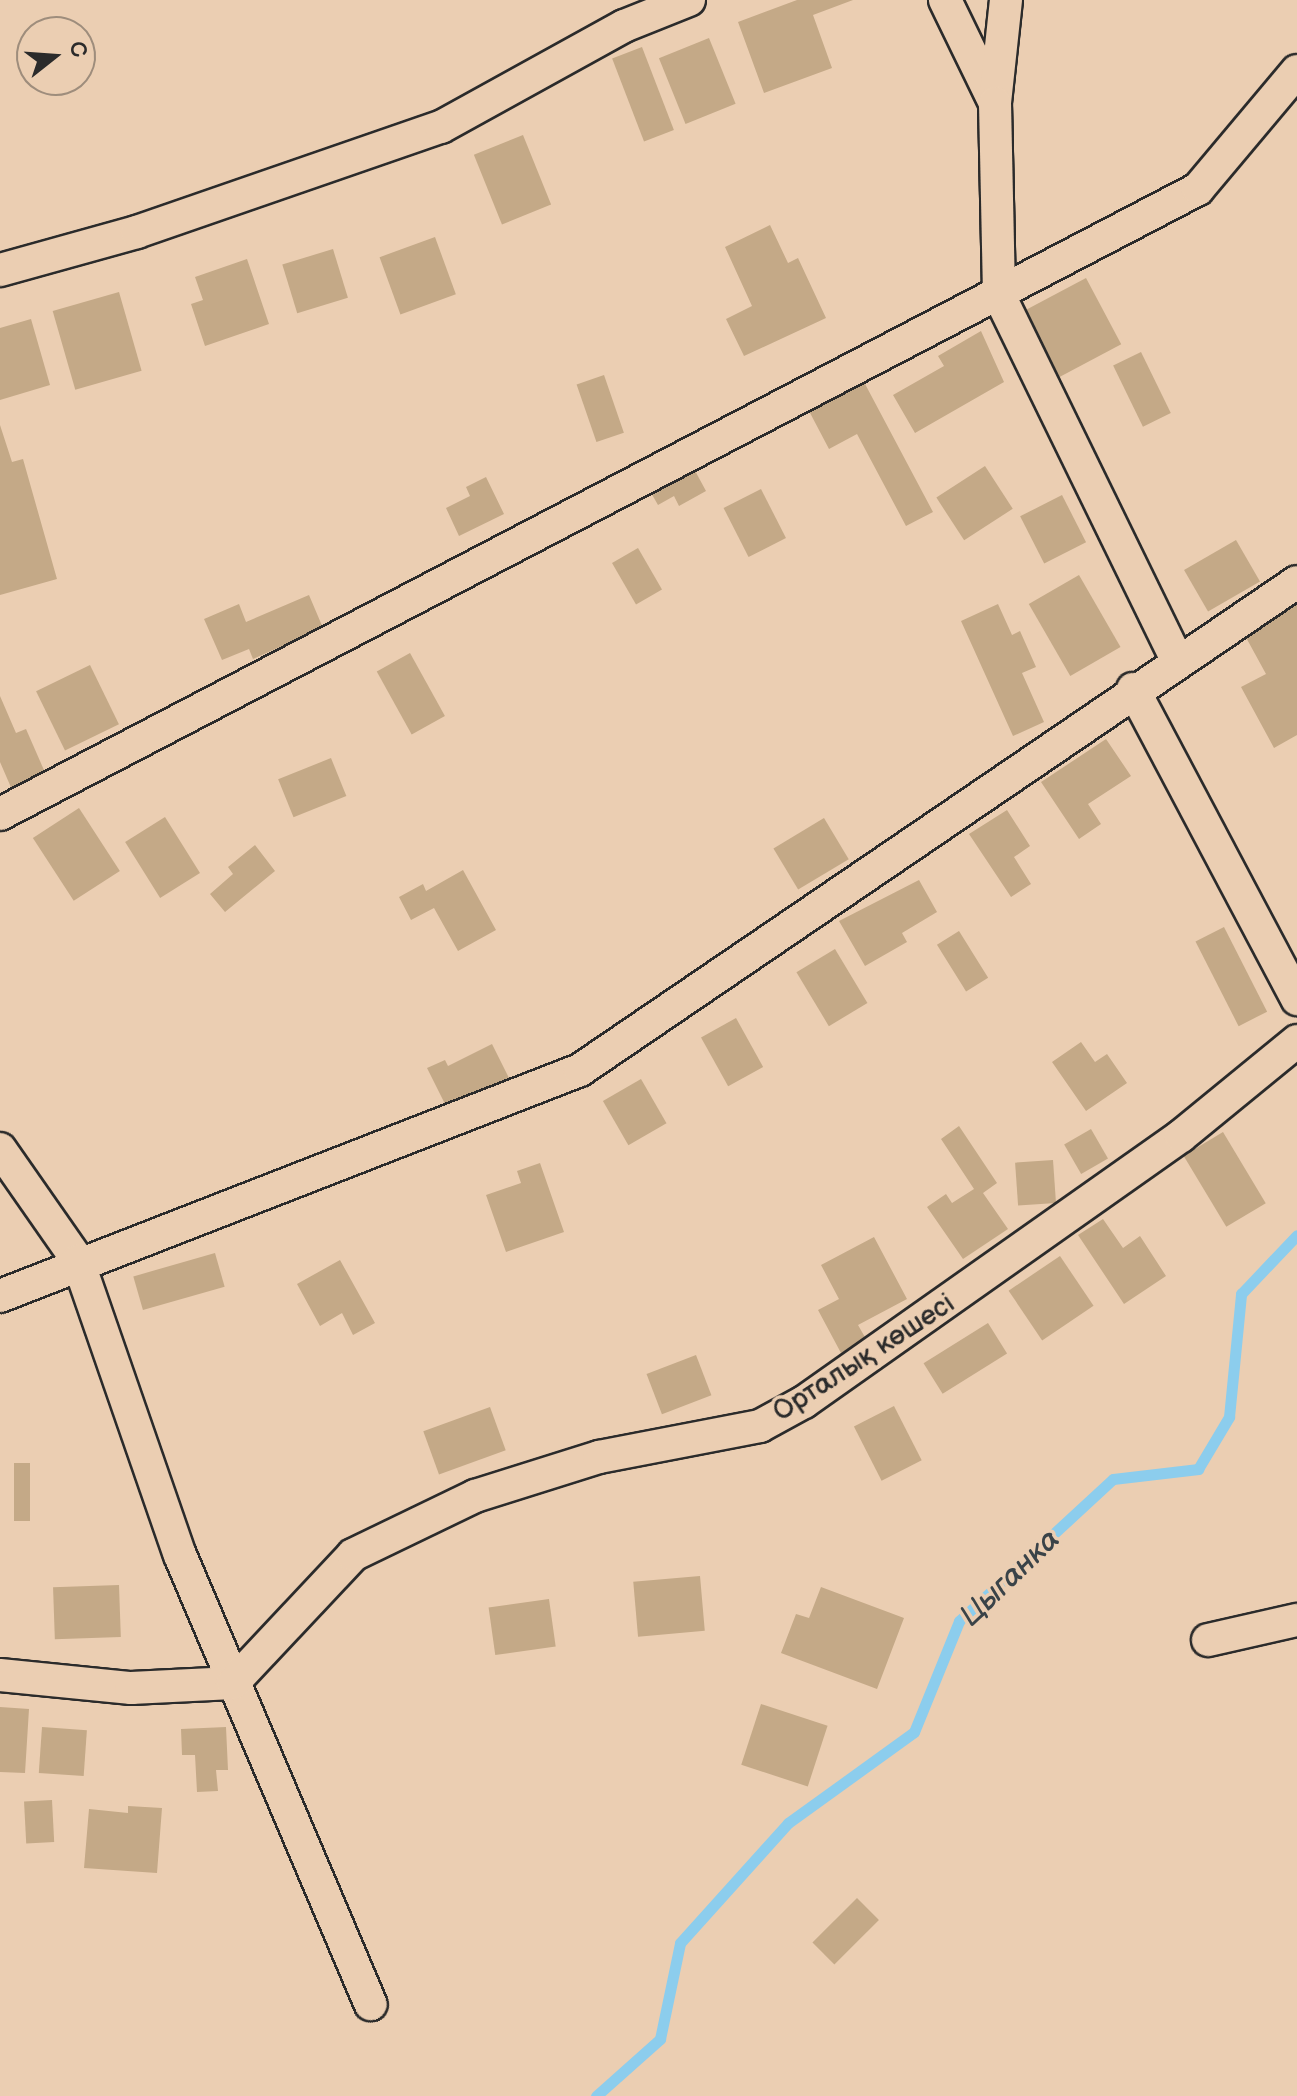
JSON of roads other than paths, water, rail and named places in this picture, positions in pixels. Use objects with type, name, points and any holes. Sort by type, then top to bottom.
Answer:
[{"type":"street","points":[[0,270],[137,232],[441,127],[624,26],[689,0]]},
{"type":"street","points":[[945,0],[995,103]]},
{"type":"street","points":[[1006,0],[995,103],[999,295],[1177,660]]},
{"type":"street","points":[[0,814],[1198,189],[1297,71]]},
{"type":"street","points":[[0,1296],[78,1261],[580,1070],[1133,689],[1297,582]]},
{"type":"street","points":[[1133,689],[1297,999]]},
{"type":"street","name":"Орталық көшесі","points":[[233,1683],[353,1555],[367,1548],[475,1496],[599,1457],[760,1426],[804,1402],[1181,1136],[1297,1041]]},
{"type":"street","points":[[0,1149],[78,1261],[175,1541],[371,2004]]},
{"type":"street","points":[[1208,1640],[1297,1620]]},
{"type":"street","points":[[0,1675],[131,1688],[233,1683]]},
{"type":"waterway","name":"Цыганка","points":[[596,2096],[660,2039],[680,1943],[788,1823],[914,1732],[959,1621],[1113,1479],[1198,1469],[1229,1417],[1241,1294],[1297,1235]]}]
